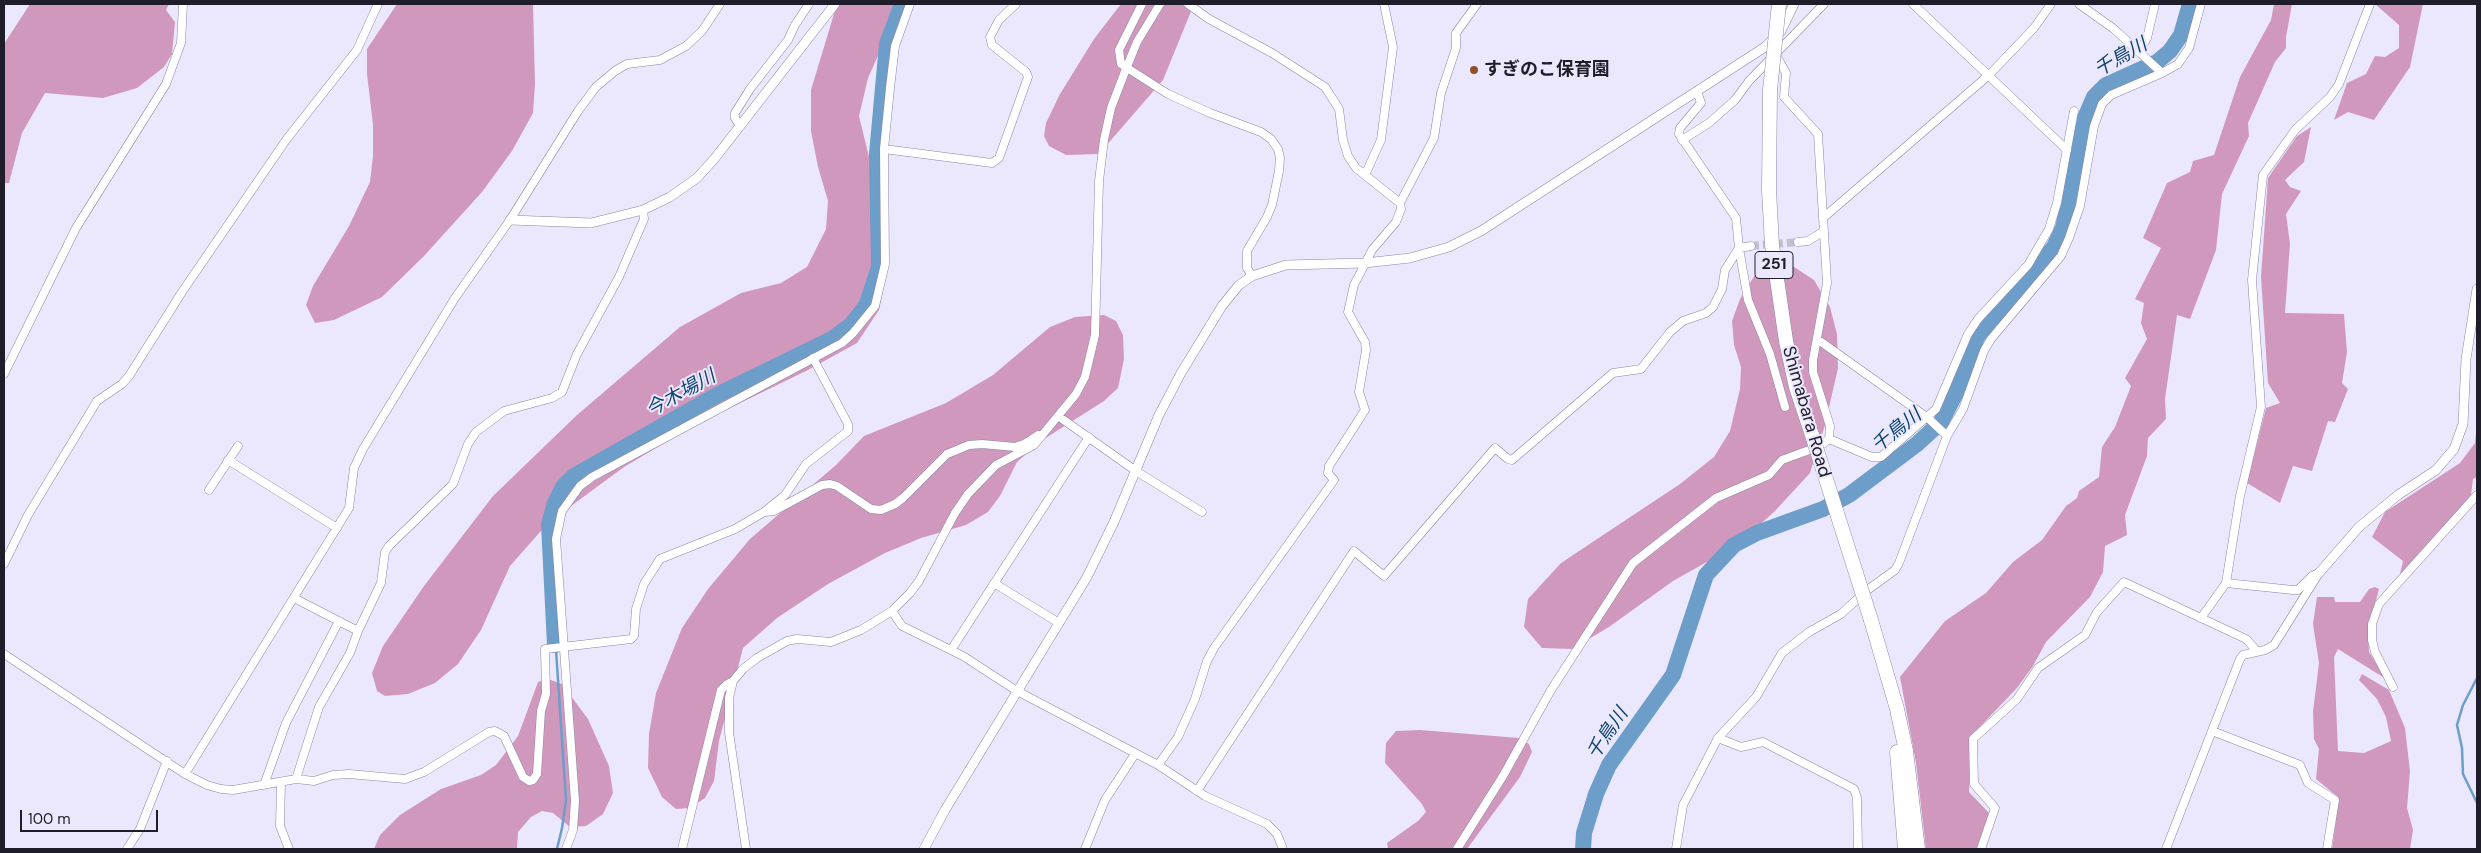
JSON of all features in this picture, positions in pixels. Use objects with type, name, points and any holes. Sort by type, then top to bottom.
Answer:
[{"type":"highway","name":"Shimabara Road","points":[[1780,4],[1770,90],[1768,190],[1776,278],[1796,387],[1883,663]]},
{"type":"highway","points":[[1883,663],[1898,763],[1905,849]]},
{"type":"highway","points":[[1883,663],[1897,709],[1906,751],[1918,849]]},
{"type":"street","points":[[4,374],[76,228],[166,84],[181,43],[184,4]]},
{"type":"street","points":[[4,564],[28,515],[97,401],[122,384],[129,376],[182,292],[286,140],[357,50],[378,4]]},
{"type":"street","points":[[185,774],[349,508],[354,468],[363,449],[456,298],[510,220],[578,111],[596,87],[615,71],[628,64],[660,60],[686,46],[702,31],[720,4]]},
{"type":"street","points":[[740,126],[735,118],[735,113],[750,89],[788,40],[795,24],[809,4]]},
{"type":"street","points":[[510,220],[591,223],[643,210],[670,197],[697,178],[835,4]]},
{"type":"street","points":[[566,849],[573,830],[575,801],[556,539],[562,511],[580,486],[842,342],[853,333],[875,306],[885,264],[884,149],[895,46],[910,4]]},
{"type":"street","points":[[884,149],[992,163],[999,158],[1028,77],[1026,72],[992,45],[990,37],[999,20],[1016,4]]},
{"type":"street","points":[[1142,4],[1119,50],[1121,64],[1126,69],[1168,94],[1210,113],[1261,132],[1276,144],[1280,158],[1272,205],[1247,251],[1247,268],[1252,276]]},
{"type":"street","points":[[682,849],[721,690],[757,658],[788,641],[797,639],[831,642],[861,630],[892,611],[919,581],[954,513],[968,494],[996,465],[1029,449],[1076,394],[1085,377],[1092,357],[1095,335],[1098,280],[1099,181],[1111,108],[1137,42],[1160,4]]},
{"type":"street","points":[[1188,4],[1209,19],[1272,53],[1326,87],[1339,109],[1343,126],[1343,140],[1348,156],[1356,168],[1400,203]]},
{"type":"street","points":[[1365,175],[1381,140],[1393,47],[1384,4]]},
{"type":"street","points":[[1158,765],[1178,737],[1195,699],[1207,661],[1214,648],[1334,480],[1328,473],[1329,466],[1365,410],[1358,392],[1366,350],[1365,342],[1348,312],[1354,285],[1372,250],[1396,222],[1401,209],[1400,203],[1434,138],[1441,93],[1456,48],[1456,33],[1477,4]]},
{"type":"street","points":[[924,849],[945,810],[1087,577],[1114,522],[1159,415],[1199,342],[1229,295],[1252,276],[1286,265],[1410,258],[1449,247],[1481,231],[1765,47],[1781,31],[1794,4]]},
{"type":"street","points":[[1682,140],[1709,123],[1734,100],[1761,67],[1776,55],[1824,4]]},
{"type":"street","points":[[1913,4],[2067,150]]},
{"type":"street","points":[[1823,218],[1989,75],[2034,28],[2051,4]]},
{"type":"street","points":[[2079,4],[2114,29],[2160,71]]},
{"type":"street","points":[[2142,55],[2148,38],[2155,4]]},
{"type":"street","points":[[1676,849],[1683,805],[1718,738],[1756,697],[1782,653],[1809,632],[1841,614],[1866,591],[1895,570],[1945,434],[1963,409],[1984,351],[1991,339],[2061,256],[2080,206],[2094,126],[2102,104],[2111,95],[2178,64],[2189,48],[2201,4]]},
{"type":"street","points":[[2201,618],[2226,583],[2240,496],[2261,407],[2252,280],[2263,175],[2295,130],[2330,97],[2339,84],[2370,4]]},
{"type":"street","points":[[1457,849],[1503,776],[1551,690],[1634,563],[1716,498],[1769,475],[1782,460],[1820,446],[1829,439],[1830,426],[1813,372],[1827,283],[1818,134],[1784,97],[1786,73],[1776,55]]},
{"type":"street","points":[[1697,91],[1701,103],[1680,128],[1679,134],[1736,218],[1748,300],[1770,354],[1785,407]]},
{"type":"street","points":[[1829,439],[1872,457],[1882,457],[1930,419],[1942,397],[1968,334],[1978,319],[2028,265],[2041,247],[2050,229],[2057,203],[2074,111]]},
{"type":"street","points":[[296,779],[319,707],[350,653],[380,583],[385,552],[453,484],[468,444],[476,432],[504,411],[552,398],[562,392],[577,354],[619,277],[644,219],[643,210]]},
{"type":"street","points":[[1798,242],[1808,241],[1824,231]]},
{"type":"street","points":[[1197,791],[1354,551],[1384,576],[1495,448],[1508,459],[1514,459],[1613,373],[1641,369],[1670,332],[1683,321],[1706,313],[1713,308],[1722,289],[1724,270],[1739,248],[1751,246]]},
{"type":"street","points":[[2166,849],[2240,659],[2243,655],[2274,645],[2320,573],[2359,526],[2398,495],[2436,470],[2454,448],[2464,417],[2466,359],[2477,289]]},
{"type":"street","points":[[1817,339],[1930,419],[1945,434]]},
{"type":"street","points":[[4,654],[185,774],[207,785],[221,789],[232,790],[296,779],[314,781],[333,775],[349,774],[406,779],[424,772],[490,732],[495,731],[504,736],[523,777],[529,781],[533,780],[537,774],[541,711],[546,694],[545,649],[631,639],[634,636],[636,609],[644,584],[660,559],[735,529],[764,512],[785,495],[806,464],[845,435],[848,428],[814,358]]},
{"type":"street","points":[[1058,416],[1136,471],[1202,512]]},
{"type":"street","points":[[764,512],[774,511],[822,486],[830,484],[837,486],[871,509],[881,510],[903,498],[948,454],[969,445],[982,444],[1015,447],[1024,444],[1038,435],[1042,435]]},
{"type":"street","points":[[951,650],[1089,437]]},
{"type":"street","points":[[209,490],[238,446]]},
{"type":"street","points":[[228,460],[337,528]]},
{"type":"street","points":[[2393,687],[2375,652],[2372,624],[2376,609],[2477,495]]},
{"type":"street","points":[[2226,583],[2298,590],[2312,576],[2320,573]]},
{"type":"street","points":[[1981,849],[1995,808],[1974,784],[1973,739],[2017,699],[2038,668],[2085,635],[2097,612],[2124,582],[2246,639],[2257,651]]},
{"type":"street","points":[[994,583],[1059,623]]},
{"type":"street","points":[[294,598],[358,631]]},
{"type":"street","points":[[892,611],[902,626],[951,650],[1017,691],[1158,765],[1197,791],[1267,824],[1277,834],[1283,849]]},
{"type":"street","points":[[264,785],[286,723],[339,622]]},
{"type":"street","points":[[733,681],[729,698],[729,732],[746,849]]},
{"type":"street","points":[[2212,731],[2300,765],[2308,784],[2335,800],[2327,849]]},
{"type":"street","points":[[1718,738],[1742,747],[1763,742],[1854,789],[1857,798],[1858,849]]},
{"type":"street","points":[[1085,849],[1105,800],[1135,754]]},
{"type":"street","points":[[127,849],[140,829],[166,761]]},
{"type":"street","points":[[281,782],[278,815],[288,849]]},
{"type":"shaded area","points":[[30,4],[169,4],[166,10],[175,22],[172,54],[164,67],[137,88],[103,98],[45,93],[22,133],[9,183],[4,183],[4,44]]},
{"type":"shaded area","points":[[397,4],[533,4],[535,84],[533,113],[512,151],[482,192],[424,256],[382,297],[334,320],[315,323],[306,305],[313,286],[349,226],[370,182],[373,156],[373,125],[367,74],[367,49]]},
{"type":"shaded area","points":[[837,4],[901,4],[868,78],[859,116],[889,239],[888,268],[879,310],[857,343],[808,370],[695,425],[624,467],[548,523],[510,566],[481,630],[458,664],[435,683],[408,694],[385,696],[377,691],[372,673],[383,646],[424,586],[493,496],[577,415],[680,327],[741,293],[781,283],[807,267],[826,229],[828,201],[818,167],[811,131],[811,90]]},
{"type":"shaded area","points":[[1121,4],[1194,4],[1163,80],[1099,154],[1066,155],[1049,146],[1044,136],[1046,123],[1060,94],[1094,39]]},
{"type":"shaded area","points":[[2274,4],[2292,4],[2286,48],[2275,62],[2248,123],[2249,136],[2222,194],[2216,250],[2190,319],[2177,315],[2165,399],[2166,419],[2148,438],[2147,456],[2125,515],[2127,535],[2105,546],[2103,572],[2090,597],[2046,642],[2033,666],[2017,688],[1971,736],[1969,792],[1989,813],[1977,849],[1926,849],[1916,763],[1900,677],[1945,621],[1986,593],[2013,562],[2042,540],[2066,506],[2077,498],[2079,491],[2099,477],[2102,447],[2115,427],[2131,386],[2125,378],[2147,339],[2141,323],[2144,303],[2135,299],[2161,248],[2143,238],[2167,183],[2190,172],[2193,161],[2214,155],[2240,77],[2271,20]]},
{"type":"shaded area","points":[[2375,4],[2423,4],[2410,67],[2374,120],[2348,112],[2334,120],[2347,83],[2366,74],[2375,56],[2385,57],[2399,48],[2399,25]]},
{"type":"shaded area","points":[[2311,127],[2304,162],[2285,180],[2290,187],[2301,191],[2286,214],[2290,244],[2285,313],[2344,314],[2347,352],[2342,383],[2348,389],[2335,422],[2328,421],[2312,471],[2293,466],[2280,503],[2247,483],[2266,408],[2280,403],[2268,383],[2261,277],[2268,178],[2297,136]]},
{"type":"shaded area","points":[[1770,261],[1791,265],[1814,280],[1830,307],[1837,334],[1838,368],[1825,425],[1810,473],[1774,512],[1737,545],[1673,581],[1609,627],[1572,649],[1542,648],[1524,627],[1528,599],[1561,563],[1680,484],[1714,457],[1730,431],[1740,389],[1741,367],[1734,345],[1732,321],[1740,299],[1758,270]]},
{"type":"shaded area","points":[[1104,315],[1116,321],[1123,335],[1124,359],[1118,388],[1104,401],[1041,441],[1017,462],[1000,496],[988,512],[966,525],[921,538],[885,553],[828,584],[777,618],[743,648],[719,741],[714,781],[705,798],[690,808],[676,809],[662,797],[648,768],[649,734],[656,693],[682,628],[708,589],[750,539],[836,465],[864,436],[946,403],[993,375],[1050,327],[1075,317]]},
{"type":"shaded area","points":[[2477,422],[2477,477],[2473,479],[2471,495],[2440,536],[2399,578],[2403,561],[2372,537],[2385,512],[2460,463],[2475,443]]},
{"type":"shaded area","points":[[2375,587],[2379,589],[2368,631],[2369,652],[2386,679],[2338,649],[2334,657],[2338,751],[2364,753],[2391,741],[2386,717],[2377,699],[2359,680],[2362,674],[2389,690],[2405,728],[2410,771],[2407,808],[2413,830],[2410,849],[2332,849],[2339,798],[2316,779],[2319,749],[2314,739],[2313,712],[2319,663],[2313,624],[2317,597],[2334,597],[2335,602],[2360,602],[2369,589]]},
{"type":"shaded area","points":[[548,679],[562,684],[588,719],[609,766],[613,793],[603,814],[586,826],[570,827],[553,813],[542,811],[531,817],[518,832],[517,849],[374,849],[380,835],[400,815],[441,789],[481,775],[496,765],[518,736],[538,682]]},
{"type":"shaded area","points":[[1420,730],[1519,738],[1529,744],[1532,752],[1520,777],[1467,849],[1388,849],[1387,843],[1418,821],[1426,812],[1422,804],[1385,763],[1386,743],[1396,731]]},
{"type":"waterway","name":"今木場川","points":[[555,645],[549,524],[555,503],[563,487],[574,476],[717,395],[832,339],[851,325],[866,306],[879,267],[877,154],[887,44],[902,4]]},
{"type":"waterway","name":"千鳥川","points":[[1583,849],[1584,833],[1596,794],[1609,765],[1673,675],[1706,575],[1734,545],[1757,533],[1823,509],[1849,495],[1917,444],[1941,422],[1958,389],[1977,337],[2054,247],[2063,228],[2085,118],[2094,97],[2106,85],[2157,62],[2170,51],[2181,35],[2190,4]]},
{"type":"waterway","name":"今木場川","points":[[556,650],[566,800],[557,849]]},
{"type":"waterway","points":[[2477,678],[2463,705],[2457,725],[2462,748],[2463,774],[2477,803]]},
{"type":"tunnel","points":[[1751,246],[1798,242]]},
{"type":"place","name":"すぎのこ保育園","points":[[1474,70]]}]
